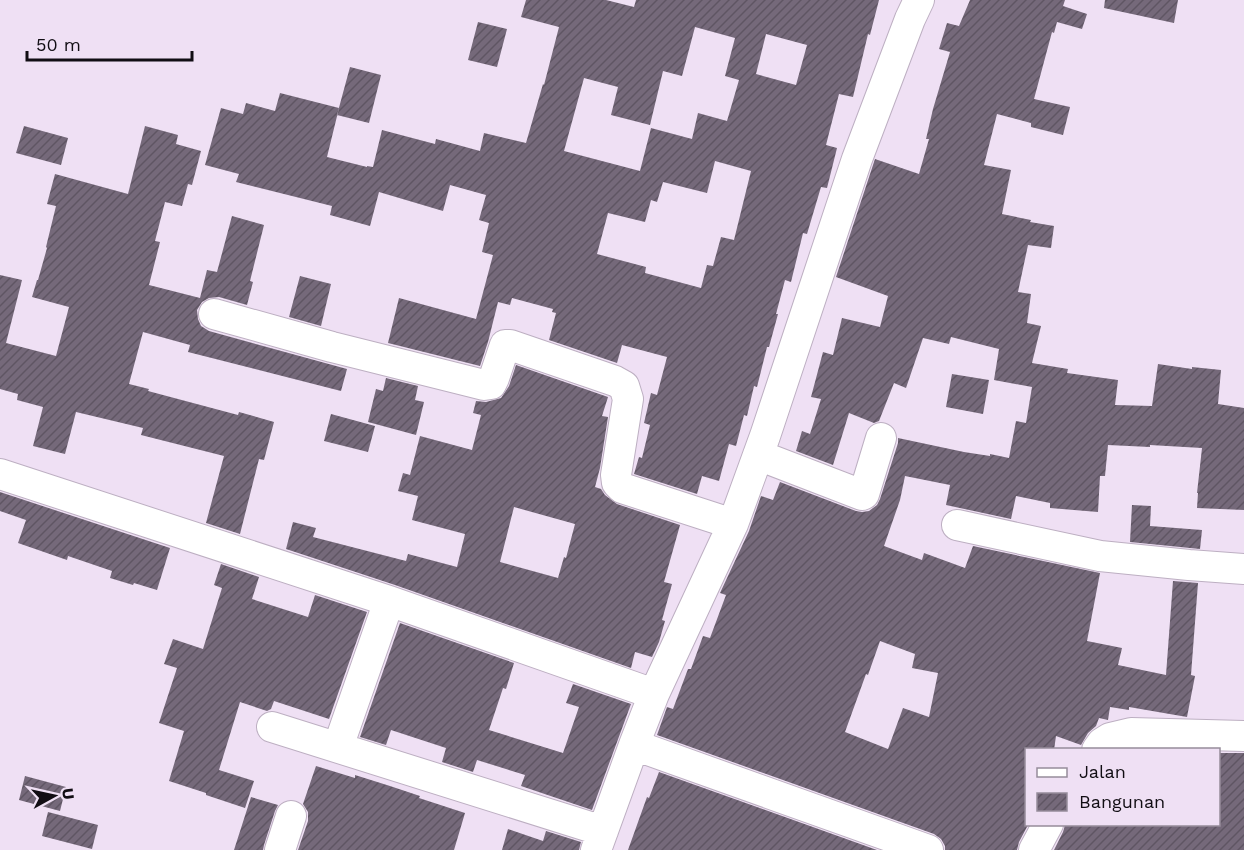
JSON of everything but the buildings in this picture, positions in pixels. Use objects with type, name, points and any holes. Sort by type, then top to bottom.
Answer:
[{"type":"street","points":[[272,727],[338,747],[600,841],[654,694],[733,524],[857,159],[919,0]]},
{"type":"street","points":[[214,314],[332,347],[484,385],[491,384],[505,345],[615,381],[624,386],[628,399],[616,475],[617,483],[622,488],[733,524]]},
{"type":"street","points":[[758,455],[862,495],[881,438]]},
{"type":"street","points":[[0,474],[389,601],[654,694]]},
{"type":"street","points":[[957,525],[1100,556],[1244,569]]},
{"type":"street","points":[[338,747],[389,601]]},
{"type":"street","points":[[1098,748],[1110,738],[1131,733],[1244,736]]},
{"type":"street","points":[[634,745],[928,850]]},
{"type":"street","points":[[280,850],[291,816]]},
{"type":"street","points":[[1034,850],[1047,826]]}]
